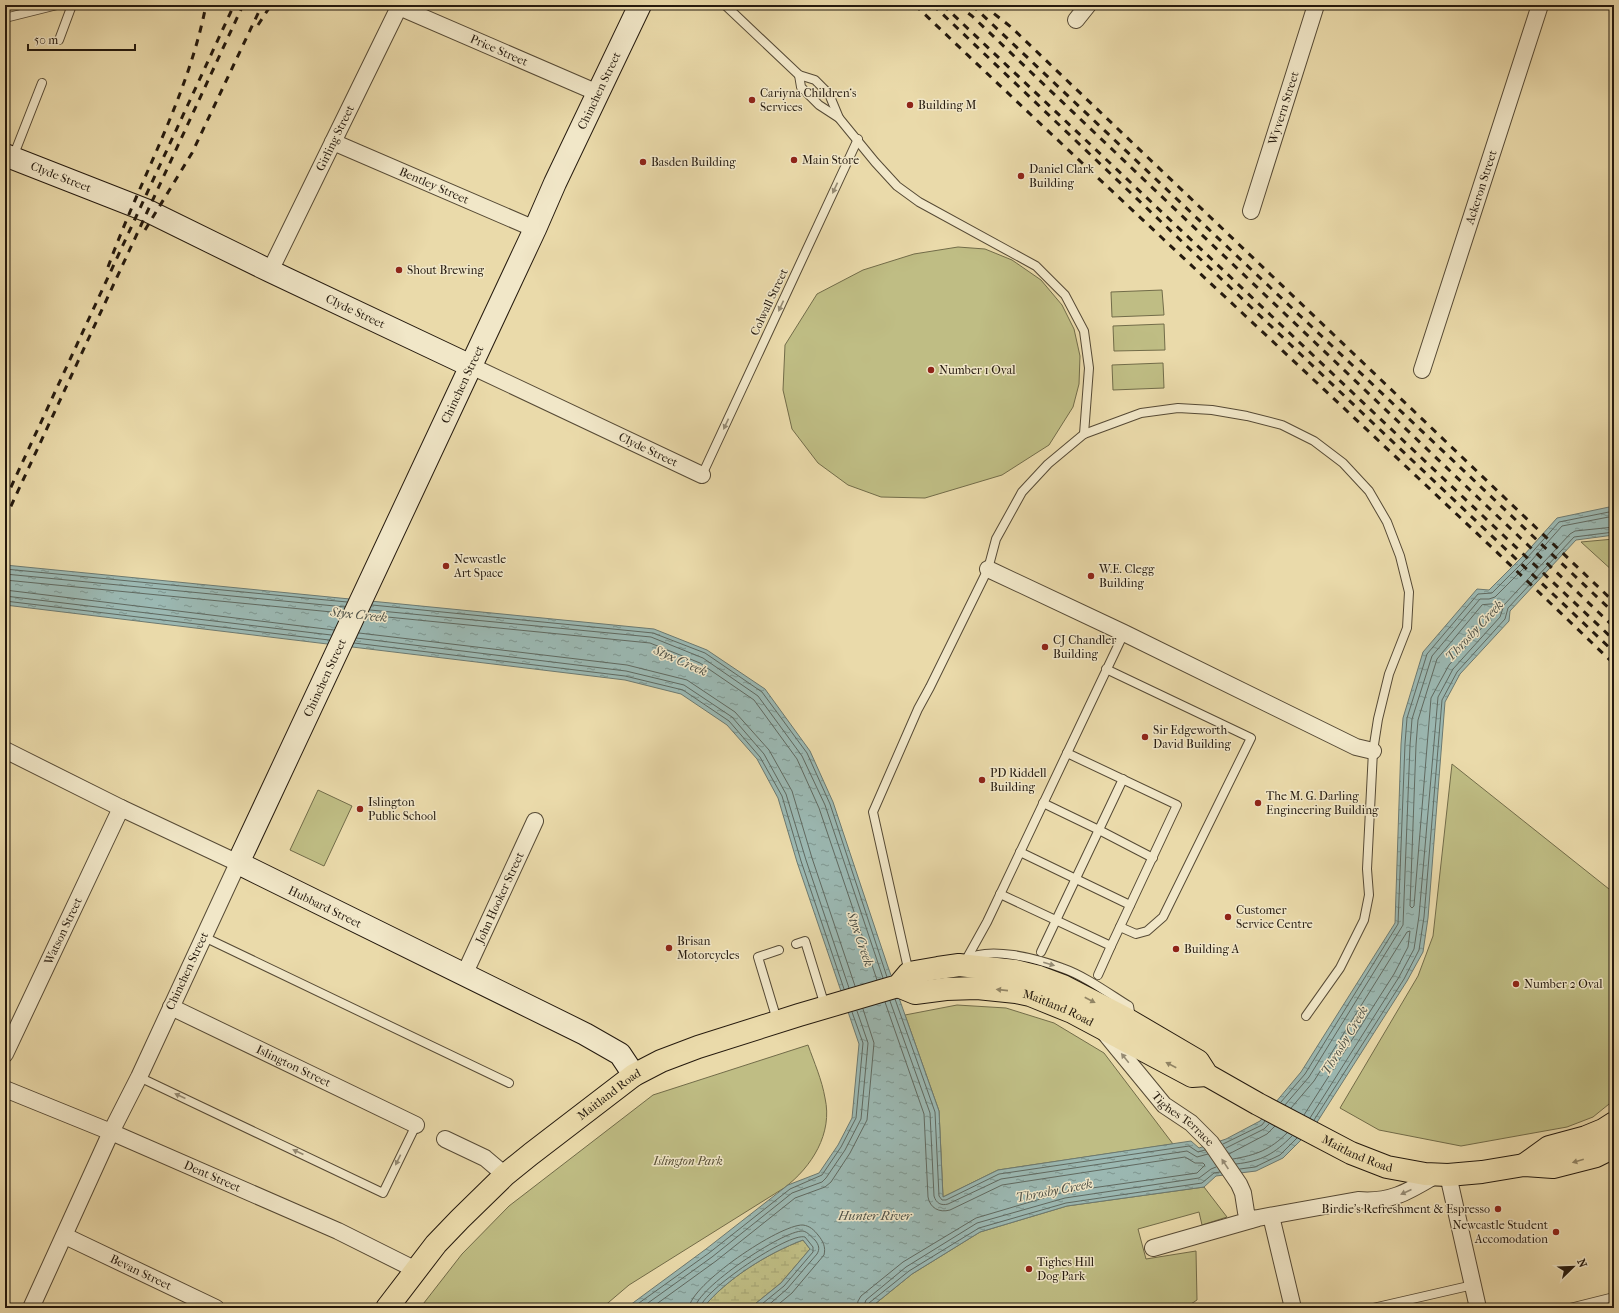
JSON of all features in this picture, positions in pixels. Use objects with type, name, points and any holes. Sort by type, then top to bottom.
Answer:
[{"type":"main road","name":"Maitland Road","points":[[387,1308],[436,1244],[460,1218],[505,1175],[634,1076],[672,1057],[777,1021],[835,1004],[904,980],[963,962],[1015,971],[1039,977],[1069,989],[1132,1022],[1198,1061],[1207,1075],[1258,1104],[1316,1136],[1351,1153],[1379,1164],[1403,1170],[1442,1175],[1482,1172],[1524,1165],[1550,1147],[1581,1139],[1612,1139]]},
{"type":"main road","name":"Maitland Road","points":[[904,980],[915,993],[959,988],[1016,992],[1030,995],[1054,1004],[1192,1076],[1207,1075]]},
{"type":"street","name":"Chinchen Street","points":[[31,1308],[111,1132],[139,1077],[535,229],[555,183],[640,5]]},
{"type":"street","points":[[1076,20],[1088,5]]},
{"type":"street","name":"Wyvern Street","points":[[1251,211],[1316,5]]},
{"type":"street","name":"Ackeron Street","points":[[1422,370],[1540,5]]},
{"type":"street","name":"Price Street","points":[[399,6],[598,93]]},
{"type":"street","name":"Girling Street","points":[[270,271],[399,6]]},
{"type":"street","name":"Bentley Street","points":[[333,142],[535,229]]},
{"type":"street","name":"Clyde Street","points":[[9,156],[148,211],[270,271],[702,475]]},
{"type":"street","points":[[988,569],[1124,633],[1356,747],[1373,751]]},
{"type":"street","name":"Hubbard Street","points":[[5,750],[580,1031],[620,1054],[634,1076]]},
{"type":"street","name":"Watson Street","points":[[5,1054],[121,808]]},
{"type":"street","name":"John Hooker Street","points":[[464,975],[535,821]]},
{"type":"street","name":"Islington Street","points":[[171,1006],[416,1126]]},
{"type":"street","name":"Tighes Terrace","points":[[1100,1027],[1164,1105],[1192,1123],[1211,1143],[1244,1193],[1246,1212],[1250,1220]]},
{"type":"street","name":"Dent Street","points":[[5,1088],[111,1132],[338,1231],[416,1270]]},
{"type":"street","points":[[445,1139],[485,1158],[505,1175]]},
{"type":"street","points":[[1152,1248],[1250,1220],[1358,1200],[1373,1202],[1405,1194],[1442,1175],[1478,1308]]},
{"type":"street","points":[[1271,1216],[1293,1308]]},
{"type":"street","name":"Bevan Street","points":[[65,1236],[216,1308]]},
{"type":"lane","points":[[5,18],[58,5]]},
{"type":"lane","points":[[59,40],[72,5]]},
{"type":"lane","points":[[725,5],[799,75],[815,80],[829,94],[839,118]]},
{"type":"lane","points":[[799,75],[801,87],[819,105],[839,118],[897,186],[919,202],[1036,266],[1065,295],[1084,331],[1089,368],[1084,434]]},
{"type":"lane","points":[[9,156],[42,83]]},
{"type":"lane","name":"Colwall Street","points":[[702,475],[858,139]]},
{"type":"lane","points":[[904,980],[873,812],[918,709],[988,569],[996,539],[1022,492],[1048,464],[1084,434],[1141,413],[1178,408],[1212,410],[1247,416],[1282,425],[1314,441],[1343,463],[1369,492],[1387,522],[1400,556],[1409,592],[1407,628],[1389,674],[1378,719],[1373,751],[1367,869],[1369,895],[1364,920],[1340,968],[1306,1016]]},
{"type":"lane","points":[[963,962],[1000,894],[1124,633]]},
{"type":"lane","points":[[1106,669],[1252,738],[1163,917],[1146,931],[1136,934],[1120,927]]},
{"type":"lane","points":[[1067,753],[1177,806],[1110,946],[1098,975]]},
{"type":"lane","points":[[1041,952],[1122,779]]},
{"type":"lane","points":[[1043,803],[1153,858]]},
{"type":"lane","points":[[1020,852],[1130,905]]},
{"type":"lane","points":[[1000,894],[1110,946]]},
{"type":"lane","points":[[204,937],[509,1083]]},
{"type":"lane","points":[[796,944],[805,941],[835,1004]]},
{"type":"lane","points":[[777,1021],[758,957],[779,950]]},
{"type":"lane","points":[[139,1077],[383,1192],[416,1126]]},
{"type":"lane","points":[[1373,1308],[1389,1306],[1473,1285]]},
{"type":"lane","points":[[1570,1308],[1614,1297]]},
{"type":"green space","name":"Number 1 Oval","points":[[958,247],[985,249],[1012,260],[1041,280],[1062,305],[1074,329],[1080,356],[1079,384],[1073,407],[1049,445],[1002,475],[925,498],[881,497],[848,485],[818,463],[792,429],[783,390],[785,345],[817,294],[863,270],[914,254]]},
{"type":"green space","points":[[1162,290],[1164,315],[1112,317],[1111,292]]},
{"type":"green space","points":[[1164,324],[1165,350],[1114,351],[1113,326]]},
{"type":"green space","points":[[1163,363],[1164,388],[1113,390],[1112,365]]},
{"type":"green space","points":[[1614,539],[1614,572],[1581,542]]},
{"type":"green space","points":[[1452,764],[1614,893],[1614,1100],[1593,1117],[1567,1127],[1461,1146],[1379,1130],[1340,1108],[1418,976],[1433,936]]},
{"type":"green space","points":[[318,790],[352,806],[324,866],[290,850]]},
{"type":"green space","points":[[957,1005],[1006,1008],[1054,1023],[1104,1053],[1173,1144],[998,1170],[943,1197],[939,1111],[905,1015]]},
{"type":"green space","name":"Islington Park","points":[[808,1045],[824,1091],[827,1111],[826,1124],[818,1148],[811,1160],[794,1180],[784,1188],[629,1285],[602,1308],[420,1308],[462,1254],[509,1206],[653,1095]]},
{"type":"green space","points":[[1204,1187],[1227,1217],[1202,1225],[1199,1212],[1138,1229],[1146,1259],[1196,1251],[1197,1300],[1185,1308],[870,1308],[912,1274],[980,1232],[1067,1206]]},
{"type":"green space","points":[[803,1240],[810,1249],[781,1283],[750,1308],[703,1308],[723,1287],[748,1268],[776,1252]]},
{"type":"water","name":"Hunter River","points":[[1614,506],[1614,535],[1576,540],[1510,611],[1509,621],[1460,674],[1445,702],[1428,918],[1423,952],[1407,981],[1314,1127],[1283,1158],[1256,1171],[1216,1176],[1204,1187],[1067,1206],[980,1232],[912,1274],[870,1308],[750,1308],[781,1283],[810,1249],[803,1240],[776,1252],[748,1268],[723,1287],[703,1308],[626,1308],[706,1249],[788,1185],[819,1173],[838,1145],[852,1118],[859,1044],[797,862],[778,798],[757,759],[727,725],[681,694],[625,680],[5,605],[5,565],[654,629],[707,650],[765,689],[810,751],[833,802],[887,964],[939,1111],[943,1197],[998,1170],[1191,1141],[1199,1148],[1226,1139],[1260,1121],[1301,1072],[1395,923],[1403,718],[1423,652],[1477,589],[1489,590],[1524,555],[1557,518]]},
{"type":"railway","points":[[108,267],[176,105],[198,39],[206,5]]},
{"type":"railway","points":[[5,500],[234,5]]},
{"type":"railway","points":[[5,519],[243,5]]},
{"type":"railway","points":[[145,230],[192,153],[262,5]]},
{"type":"railway","points":[[258,25],[271,5]]},
{"type":"railway","points":[[915,5],[1440,498],[1614,664]]},
{"type":"railway","points":[[933,5],[1614,652]]},
{"type":"railway","points":[[943,5],[1614,640]]},
{"type":"railway","points":[[957,5],[972,16],[1614,627]]},
{"type":"railway","points":[[972,5],[1614,613]]},
{"type":"railway","points":[[983,5],[1011,27],[1614,602]]},
{"type":"place","name":"Cariyna Children‘s Services","points":[[752,100]]},
{"type":"place","name":"Building M","points":[[910,105]]},
{"type":"place","name":"Main Store","points":[[794,160]]},
{"type":"place","name":"Basden Building","points":[[643,162]]},
{"type":"place","name":"Daniel Clark Building","points":[[1021,176]]},
{"type":"place","name":"Shout Brewing","points":[[399,270]]},
{"type":"place","name":"Number 1 Oval","points":[[931,370]]},
{"type":"place","name":"Newcastle Art Space","points":[[446,566]]},
{"type":"place","name":"W.E. Clegg Building","points":[[1091,576]]},
{"type":"place","name":"CJ Chandler Building","points":[[1045,647]]},
{"type":"place","name":"Sir Edgeworth David Building","points":[[1145,737]]},
{"type":"place","name":"PD Riddell Building","points":[[982,780]]},
{"type":"place","name":"The M. G. Darling Engineering Building","points":[[1258,803]]},
{"type":"place","name":"Islington Public School","points":[[360,809]]},
{"type":"place","name":"Customer Service Centre","points":[[1228,917]]},
{"type":"place","name":"Brisan Motorcycles","points":[[669,948]]},
{"type":"place","name":"Building A","points":[[1176,949]]},
{"type":"place","name":"Number 2 Oval","points":[[1516,984]]},
{"type":"place","name":"Birdie’s Refreshment & Espresso","points":[[1498,1209]]},
{"type":"place","name":"Newcastle Student Accomodation","points":[[1556,1232]]},
{"type":"place","name":"Tighes Hill Dog Park","points":[[1029,1269]]},
{"type":"water label","name":"Styx Creek","points":[[359,614]]},
{"type":"water label","name":"Throsby Creek","points":[[1474,630]]},
{"type":"water label","name":"Styx Creek","points":[[681,660]]},
{"type":"water label","name":"Styx Creek","points":[[861,939]]},
{"type":"water label","name":"Throsby Creek","points":[[1344,1040]]},
{"type":"water label","name":"Throsby Creek","points":[[1054,1190]]}]
